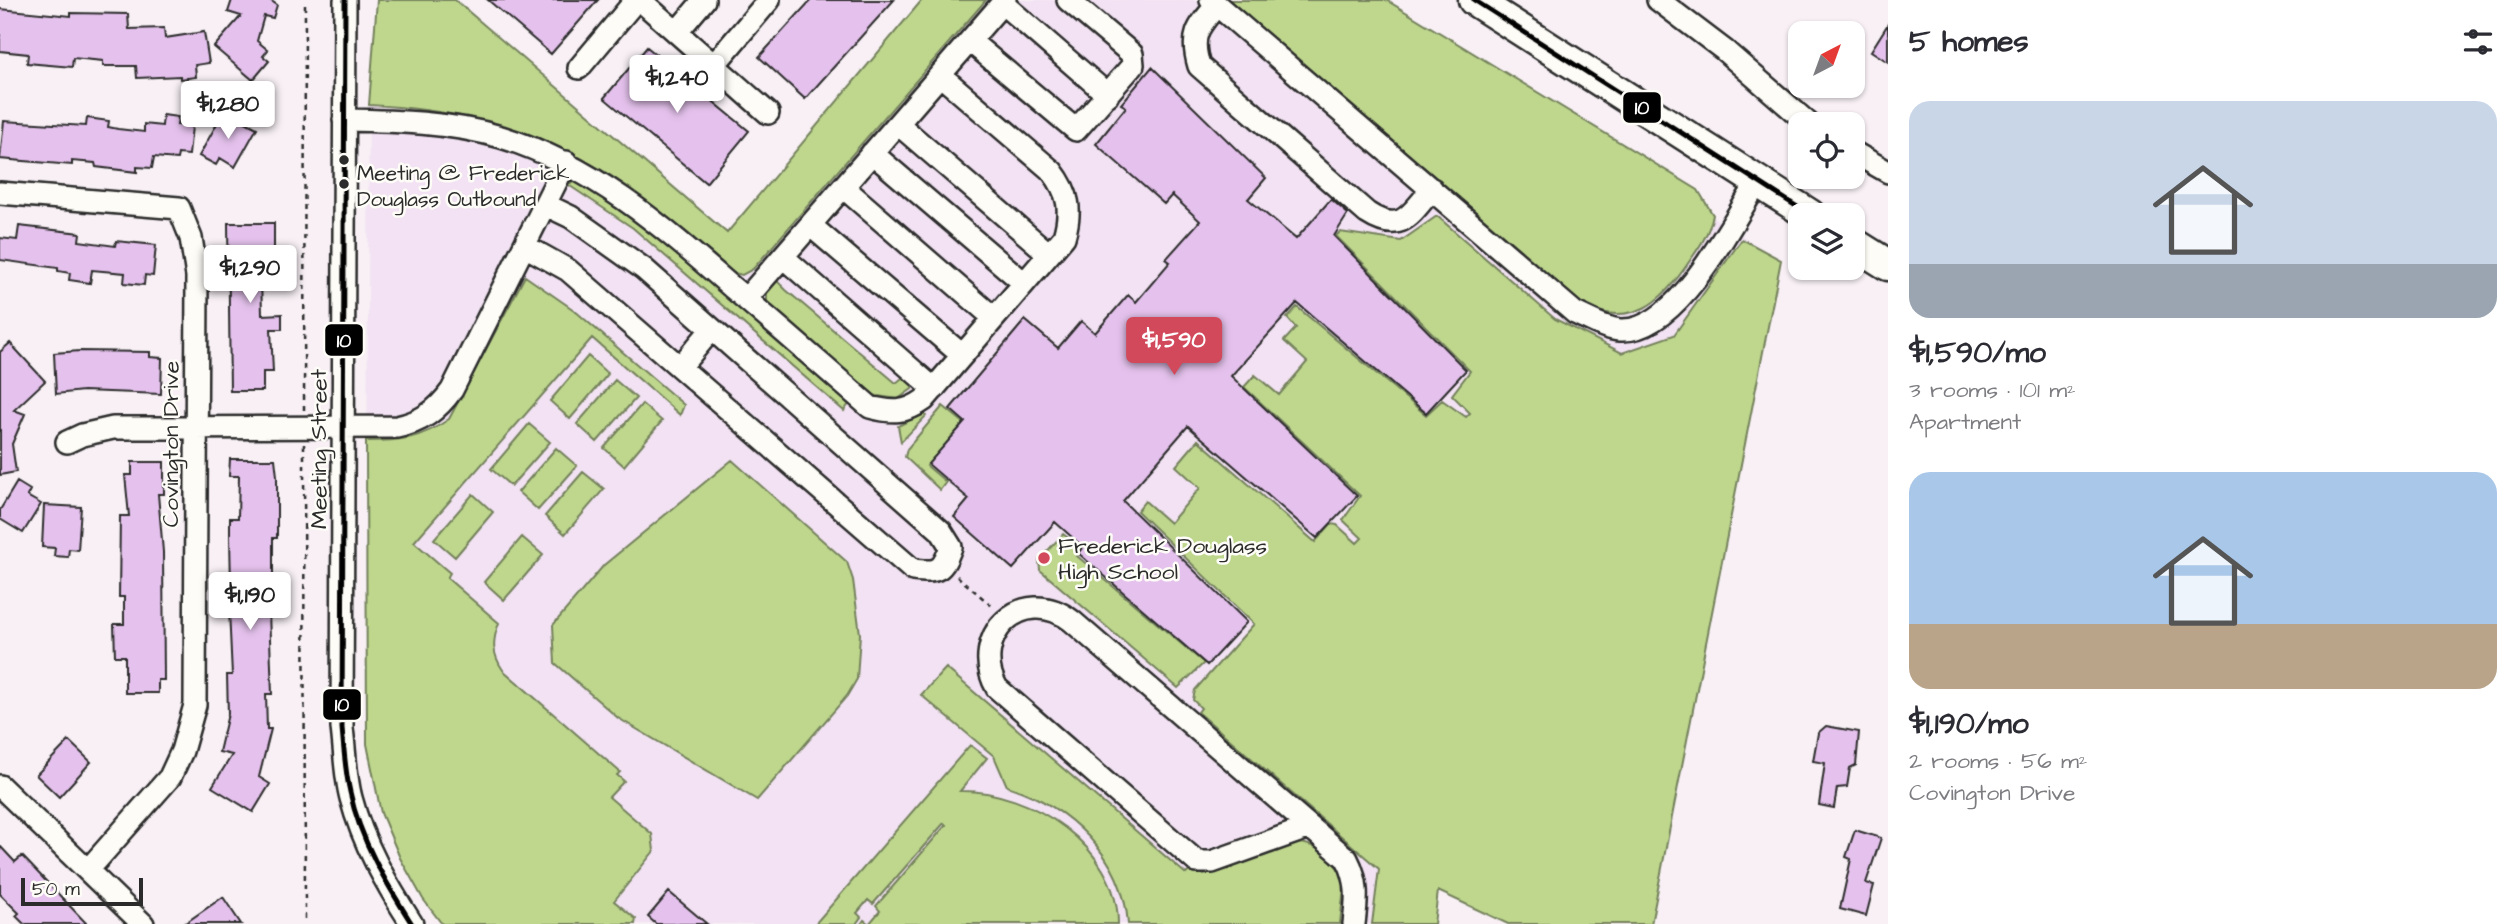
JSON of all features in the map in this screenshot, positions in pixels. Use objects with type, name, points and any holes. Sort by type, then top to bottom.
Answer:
[{"type":"highway","points":[[1474,0],[1791,203]]},
{"type":"highway","points":[[1865,251],[1888,265]]},
{"type":"street","name":"Meeting Street","points":[[345,0],[342,728],[351,797],[372,854],[412,924]]},
{"type":"street","points":[[579,68],[638,0],[768,113]]},
{"type":"street","points":[[677,32],[704,0]]},
{"type":"street","points":[[714,65],[769,0]]},
{"type":"street","points":[[970,41],[1076,130],[1133,65],[1132,54],[1068,0]]},
{"type":"street","points":[[1658,0],[1724,50],[1796,112]]},
{"type":"street","points":[[746,299],[1003,1],[1108,95]]},
{"type":"street","points":[[1432,189],[1408,218],[1394,224],[1381,223],[1367,213],[1199,66],[1193,46],[1198,26],[1214,2],[1432,189],[1575,313],[1621,330],[1644,326],[1678,302],[1758,182]]},
{"type":"street","points":[[344,120],[440,123],[499,136],[566,162],[616,191],[870,407],[888,412],[909,410],[934,389],[1064,237],[1068,223],[1070,206],[1064,187],[1052,171],[940,75]]},
{"type":"street","points":[[898,124],[1049,254]]},
{"type":"street","points":[[872,153],[1024,283]]},
{"type":"street","points":[[1865,159],[1888,172]]},
{"type":"street","points":[[67,442],[82,435],[113,428],[397,427],[415,424],[442,404],[566,162]]},
{"type":"street","points":[[843,187],[994,318]]},
{"type":"street","name":"Covington Drive","points":[[0,193],[179,208],[191,238],[197,275],[195,705],[182,751],[170,777],[88,870]]},
{"type":"street","points":[[525,246],[568,270],[913,570],[933,572],[944,565],[951,547],[941,531],[644,269],[571,218],[546,205]]},
{"type":"street","points":[[810,225],[962,355]]},
{"type":"street","points":[[783,257],[934,389]]},
{"type":"street","points":[[680,367],[712,329]]},
{"type":"street","points":[[1310,827],[1212,862],[1197,862],[997,688],[989,675],[987,654],[994,637],[1018,611],[1033,606],[1060,612],[1310,827],[1347,859],[1355,874],[1358,892],[1354,924]]},
{"type":"street","points":[[0,786],[143,924]]},
{"type":"path","points":[[304,414],[305,0]]},
{"type":"path","points":[[304,437],[305,924]]},
{"type":"path","points":[[944,565],[1008,619]]},
{"type":"shaded area","name":"Frederick Douglass High School","points":[[377,0],[455,0],[727,233],[922,0],[1372,0],[1780,260],[1508,924],[1438,891],[1434,924],[442,924],[410,878],[390,837],[374,790],[366,721],[369,105]]},
{"type":"green space","points":[[377,0],[455,0],[727,233],[922,0],[986,0],[753,269],[742,275],[730,272],[646,203],[566,152],[524,134],[478,120],[427,110],[369,105]]},
{"type":"green space","points":[[1225,0],[1386,0],[1698,190],[1713,215],[1707,233],[1680,275],[1645,308],[1616,314],[1598,312],[1579,305]]},
{"type":"green space","points":[[578,181],[649,231],[717,287],[849,404],[844,411],[633,228],[567,184]]},
{"type":"green space","points":[[1437,216],[1555,319],[1622,353],[1674,335],[1742,239],[1781,260],[1651,924],[1508,924],[1438,891],[1434,924],[1372,924],[1379,869],[1198,712],[1201,708],[1193,700],[1195,690],[1254,624],[1137,511],[1145,501],[1170,523],[1200,488],[1176,466],[1198,440],[1315,542],[1331,524],[1337,525],[1357,543],[1362,538],[1343,520],[1360,496],[1244,387],[1255,375],[1279,395],[1307,362],[1284,341],[1296,328],[1287,318],[1297,307],[1426,415],[1442,400],[1466,417],[1470,413],[1452,395],[1470,371],[1336,236],[1340,232],[1401,241]]},
{"type":"green space","points":[[779,272],[778,282],[786,290],[896,383],[907,374],[911,378],[912,389],[898,399],[871,395],[767,303],[767,285]]},
{"type":"green space","points":[[525,276],[574,310],[684,405],[680,415],[592,338],[414,542],[450,573],[447,578],[499,623],[494,647],[503,670],[620,772],[617,775],[624,781],[609,797],[652,834],[654,851],[614,901],[636,919],[635,924],[442,924],[423,899],[400,858],[381,813],[367,744],[366,441],[419,435],[449,419]]},
{"type":"green space","points":[[588,356],[608,374],[570,419],[550,401]]},
{"type":"green space","points":[[615,380],[636,398],[597,442],[577,424]]},
{"type":"green space","points":[[642,404],[662,421],[624,466],[604,448]]},
{"type":"green space","points":[[943,406],[964,423],[927,466],[946,482],[940,490],[905,457],[907,449]]},
{"type":"green space","points":[[924,413],[926,416],[901,442],[898,426]]},
{"type":"green space","points":[[529,424],[550,442],[511,486],[491,469]]},
{"type":"green space","points":[[556,448],[577,466],[538,510],[518,492]]},
{"type":"green space","points":[[732,460],[847,562],[853,580],[860,634],[857,679],[847,696],[757,800],[618,718],[555,663],[553,625],[604,565]]},
{"type":"green space","points":[[583,472],[604,489],[565,534],[545,516]]},
{"type":"green space","points":[[473,494],[493,512],[455,557],[434,539]]},
{"type":"green space","points":[[1063,534],[1081,548],[1077,556],[1204,663],[1178,688],[1040,570],[1039,560]]},
{"type":"green space","points":[[522,537],[543,555],[504,600],[484,582]]},
{"type":"green space","points":[[946,668],[1186,874],[1192,869],[1204,875],[1291,844],[1313,846],[1331,860],[1345,877],[1340,924],[1128,924],[1124,899],[1116,877],[1089,837],[1051,806],[1007,786],[994,756],[921,695]]},
{"type":"green space","points":[[970,745],[987,758],[960,791],[987,793],[1014,800],[1041,812],[1065,828],[1086,847],[1103,870],[1114,896],[1118,924],[869,924],[880,911],[876,906],[946,825],[944,823],[873,904],[868,900],[857,913],[861,917],[856,924],[815,924]]},
{"type":"building","points":[[232,0],[270,0],[277,5],[273,18],[264,16],[257,41],[268,50],[263,56],[269,61],[253,80],[214,47],[241,16],[228,12]]},
{"type":"building","points":[[488,0],[598,0],[551,54]]},
{"type":"building","points":[[811,0],[894,0],[805,99],[759,57]]},
{"type":"building","points":[[0,9],[71,16],[71,13],[128,14],[129,29],[164,28],[165,38],[204,32],[209,63],[195,65],[196,77],[180,79],[180,76],[137,78],[136,66],[103,66],[103,61],[73,58],[72,67],[27,63],[28,54],[0,51]]},
{"type":"building","points":[[1888,24],[1888,62],[1871,51]]},
{"type":"building","points":[[647,47],[749,131],[706,183],[604,98]]},
{"type":"building","name":"Frederick Douglass High School","points":[[1152,67],[1266,178],[1248,199],[1296,239],[1331,199],[1348,214],[1334,236],[1466,370],[1426,413],[1297,303],[1231,376],[1357,496],[1317,538],[1188,426],[1123,501],[1247,622],[1207,665],[1078,553],[1083,547],[1055,522],[1013,569],[954,517],[969,499],[928,464],[965,422],[950,409],[1025,320],[1058,348],[1081,321],[1095,333],[1128,295],[1136,302],[1170,262],[1166,259],[1200,221],[1172,195],[1164,204],[1096,144],[1126,107],[1121,104]]},
{"type":"building","points":[[163,115],[178,117],[177,125],[192,126],[189,155],[178,154],[177,159],[154,157],[152,168],[137,167],[137,172],[96,167],[95,163],[72,161],[72,165],[0,159],[4,121],[86,126],[87,118],[109,121],[108,127],[144,132],[144,124],[162,126]]},
{"type":"building","points":[[232,115],[257,128],[235,167],[220,158],[216,165],[199,156],[219,120],[227,124]]},
{"type":"building","points":[[228,223],[274,223],[274,255],[268,255],[268,276],[261,276],[262,315],[282,314],[282,329],[271,329],[273,372],[263,372],[263,391],[230,391]]},
{"type":"building","points":[[19,226],[80,233],[79,241],[115,246],[116,241],[156,245],[153,276],[145,275],[144,285],[124,283],[125,273],[92,270],[90,283],[69,280],[70,273],[58,271],[58,268],[0,260],[0,238],[17,240]]},
{"type":"building","points":[[10,343],[45,381],[14,410],[25,414],[12,444],[16,472],[0,475],[0,352]]},
{"type":"building","points":[[150,352],[150,357],[162,358],[161,394],[83,391],[56,394],[54,353]]},
{"type":"building","points":[[230,459],[275,459],[277,476],[277,538],[273,538],[273,584],[268,584],[272,694],[266,694],[267,729],[271,729],[259,777],[270,784],[253,812],[212,787],[232,755],[219,752],[228,714],[227,675],[232,675],[229,610],[240,609],[239,584],[231,585],[230,537],[230,518],[238,518],[239,476],[229,476]]},
{"type":"building","points":[[132,462],[164,462],[164,494],[158,494],[163,552],[164,680],[158,680],[158,693],[125,693],[125,656],[115,656],[114,624],[124,624],[124,597],[119,597],[120,516],[129,516],[125,475],[132,475]]},
{"type":"building","points":[[17,482],[30,490],[27,496],[41,504],[23,533],[0,519],[0,510]]},
{"type":"building","points":[[44,505],[81,507],[78,550],[69,549],[68,557],[54,556],[55,548],[42,547]]},
{"type":"building","points":[[1826,726],[1859,732],[1856,765],[1850,768],[1847,787],[1837,788],[1834,808],[1819,805],[1825,763],[1813,761],[1818,733]]},
{"type":"building","points":[[69,741],[91,762],[59,797],[36,775]]},
{"type":"building","points":[[1855,830],[1881,838],[1866,883],[1874,885],[1866,916],[1840,909],[1851,859],[1846,857]]},
{"type":"building","points":[[0,846],[15,862],[22,856],[87,924],[24,924],[16,916],[19,913],[0,894]]},
{"type":"building","points":[[669,892],[707,924],[656,924],[648,917]]},
{"type":"building","points":[[223,897],[241,924],[184,924]]},
{"type":"transit line","name":"10","points":[[345,0],[342,728],[348,784],[360,827],[384,877],[412,924]]},
{"type":"transit line","name":"10","points":[[1474,0],[1791,203]]},
{"type":"place","name":"Meeting @ Frederick Douglass Outbound","points":[[344,184]]},
{"type":"place","name":"Frederick Douglass High School","points":[[1044,558]]}]
